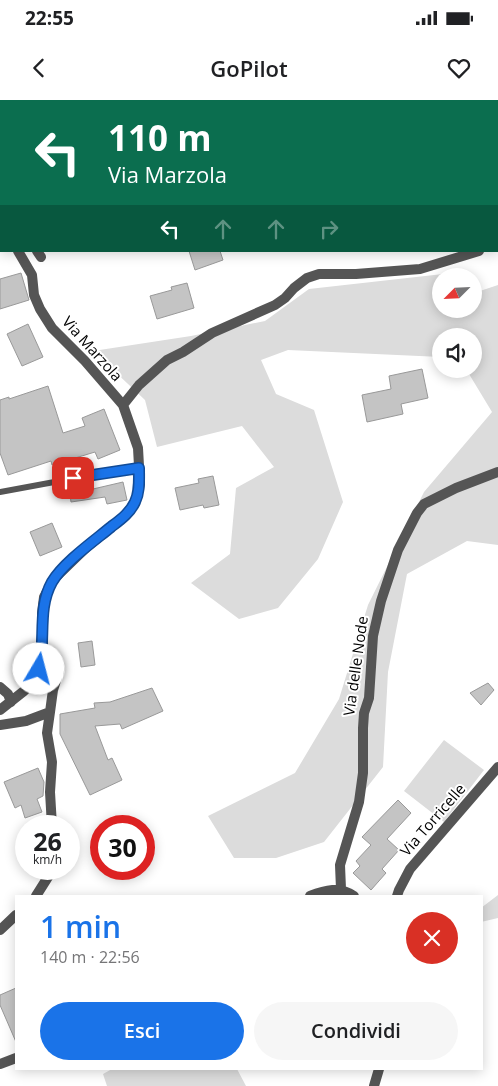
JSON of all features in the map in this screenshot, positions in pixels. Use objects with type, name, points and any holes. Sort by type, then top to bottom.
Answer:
[{"type":"street","name":"Via Marzola","points":[[0,710],[33,682],[39,669],[43,653],[42,613],[44,597],[53,580],[88,546],[124,517],[135,503],[140,484],[138,448],[123,405],[85,361],[52,328],[40,309],[34,295],[32,275],[19,252]]},
{"type":"street","points":[[123,405],[145,379],[168,360],[184,352],[212,333],[275,305],[286,298],[294,288],[307,278],[319,274],[356,274],[420,269],[476,252]]},
{"type":"street","name":"Via delle Node","points":[[341,889],[340,865],[359,802],[363,773],[364,713],[369,698],[373,636],[381,601],[398,550],[424,504],[456,488],[498,472]]},
{"type":"street","points":[[51,815],[50,792],[52,762],[48,733],[53,690],[60,670]]},
{"type":"street","points":[[0,687],[8,694],[11,702]]},
{"type":"street","points":[[0,724],[26,721],[50,712]]},
{"type":"street","name":"Via Torricelle","points":[[397,895],[410,869],[498,767]]},
{"type":"street","points":[[37,895],[46,880]]},
{"type":"street","points":[[313,895],[341,889],[352,895]]},
{"type":"street","points":[[0,930],[15,916]]},
{"type":"street","points":[[0,1064],[15,1058]]},
{"type":"street","points":[[374,1086],[379,1070]]},
{"type":"lane","points":[[0,492],[139,468]]},
{"type":"shaded area","points":[[432,275],[432,318],[482,318],[482,290],[498,285],[498,545],[467,541],[407,574],[388,672],[383,767],[324,842],[276,858],[234,858],[208,816],[295,773],[339,699],[368,605],[424,492],[492,412],[471,378],[482,378],[482,328],[432,328],[432,357],[288,350],[261,360],[276,394],[314,410],[343,502],[318,559],[278,608],[239,619],[191,583],[230,554],[236,488],[274,467],[242,426],[157,447],[145,400],[93,351],[191,336],[265,321],[309,289]]},
{"type":"shaded area","points":[[444,740],[484,770],[444,822],[404,791]]},
{"type":"shaded area","points":[[498,895],[498,918],[483,922],[483,906]]},
{"type":"shaded area","points":[[110,1070],[238,1070],[246,1086],[107,1086],[103,1074]]},
{"type":"building","points":[[189,252],[220,252],[223,260],[195,270]]},
{"type":"building","points":[[21,273],[29,300],[0,309],[0,279]]},
{"type":"building","points":[[187,283],[194,308],[157,319],[150,296],[172,290],[171,287]]},
{"type":"building","points":[[28,324],[43,357],[22,366],[7,334]]},
{"type":"building","points":[[422,369],[428,398],[401,404],[403,414],[367,422],[362,395],[391,389],[389,376]]},
{"type":"building","points":[[48,386],[63,433],[85,426],[82,418],[104,409],[120,450],[98,459],[95,452],[52,465],[51,461],[8,475],[0,453],[0,400],[9,397],[9,399]]},
{"type":"building","points":[[213,476],[219,505],[204,508],[203,505],[180,510],[175,488],[199,483],[198,479]]},
{"type":"building","points":[[123,482],[127,500],[107,504],[105,497],[71,502],[69,487],[92,485],[93,489]]},
{"type":"building","points":[[52,523],[62,547],[40,556],[30,532]]},
{"type":"building","points":[[92,641],[95,665],[81,667],[78,643]]},
{"type":"building","points":[[488,683],[494,690],[481,705],[470,693]]},
{"type":"building","points":[[152,688],[163,711],[122,729],[120,724],[95,726],[108,760],[112,758],[122,780],[90,795],[60,734],[60,714],[95,708],[94,703],[110,702]]},
{"type":"building","points":[[38,768],[44,782],[43,796],[37,799],[42,812],[34,815],[24,815],[21,805],[15,808],[4,782]]},
{"type":"building","points":[[398,800],[411,813],[387,839],[399,850],[382,869],[386,873],[371,890],[353,873],[360,866],[356,861],[371,845],[362,837]]},
{"type":"building","points":[[15,988],[15,1040],[0,1005],[0,995]]},
{"type":"route","points":[[39,669],[43,653],[42,613],[44,597],[53,580],[88,546],[124,517],[135,503],[140,484],[139,468],[73,478]]}]
